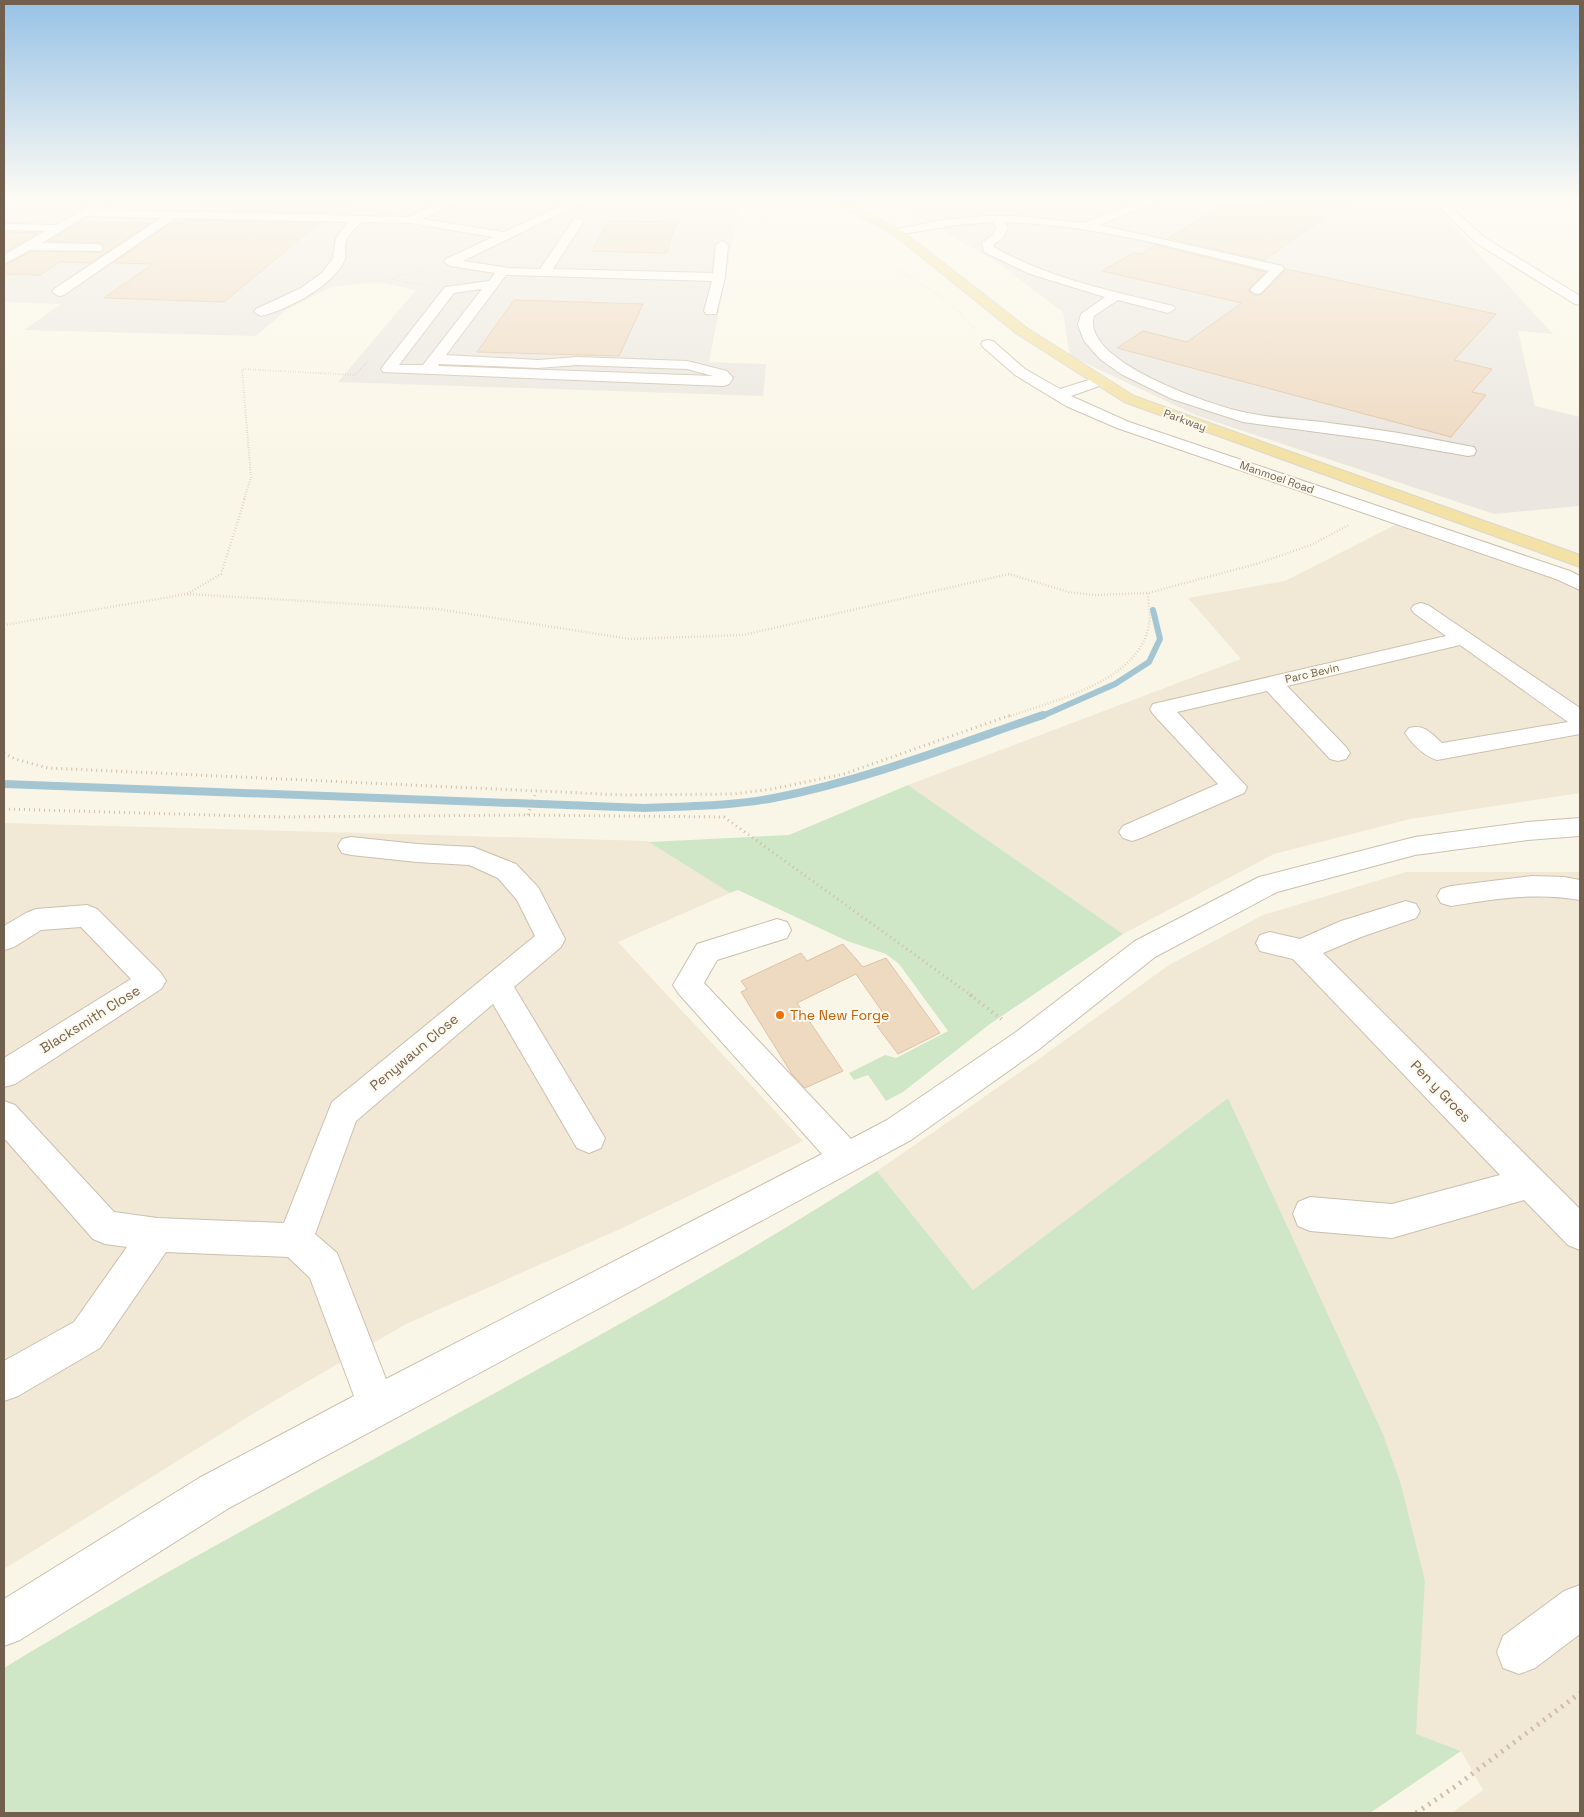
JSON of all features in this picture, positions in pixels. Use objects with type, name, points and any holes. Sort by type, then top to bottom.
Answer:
[{"type":"main road","name":"Parkway","points":[[961,283],[1022,331],[1129,400],[1580,561]]},
{"type":"street","points":[[59,292],[73,283]]},
{"type":"street","points":[[261,312],[293,298],[317,283]]},
{"type":"street","points":[[431,364],[493,283]]},
{"type":"street","points":[[711,311],[718,283]]},
{"type":"street","points":[[1068,283],[1168,309]]},
{"type":"street","points":[[1256,290],[1263,283]]},
{"type":"street","points":[[1550,283],[1580,301]]},
{"type":"street","points":[[431,364],[724,381],[725,376],[687,365],[577,361],[538,364],[431,364],[388,369],[450,290],[489,288]]},
{"type":"street","points":[[1116,296],[1088,314],[1085,325],[1091,342],[1111,361],[1152,385],[1201,405],[1243,417],[1394,436],[1468,451]]},
{"type":"street","name":"Manmoel Road","points":[[988,344],[1020,372],[1058,395],[1123,425],[1563,574],[1580,584]]},
{"type":"street","points":[[1058,395],[1100,381]]},
{"type":"street","points":[[1421,609],[1580,719]]},
{"type":"street","name":"Parc Bevin","points":[[1132,832],[1235,787],[1161,709],[1464,638]]},
{"type":"street","points":[[1272,683],[1338,753]]},
{"type":"street","points":[[1417,734],[1437,752],[1580,727]]},
{"type":"street","points":[[4,1624],[214,1493],[899,1130],[1026,1042],[1145,949],[1269,884],[1415,846],[1527,831],[1580,827]]},
{"type":"street","name":"Penywaun Close","points":[[295,1240],[343,1112],[551,939],[528,894],[507,871],[473,856],[417,853],[350,846]]},
{"type":"street","points":[[1451,896],[1529,884],[1566,886],[1580,890]]},
{"type":"street","points":[[1270,943],[1302,950],[1351,929],[1406,912]]},
{"type":"street","name":"Blacksmith Close","points":[[4,939],[36,920],[87,916],[151,981],[4,1074]]},
{"type":"street","points":[[777,930],[707,952],[688,984],[847,1158]]},
{"type":"street","name":"Pen y Groes","points":[[1302,950],[1580,1233]]},
{"type":"street","points":[[496,983],[590,1138]]},
{"type":"street","points":[[4,1115],[105,1227],[156,1235],[295,1240],[324,1266],[377,1405]]},
{"type":"street","points":[[1310,1214],[1392,1221],[1530,1182]]},
{"type":"street","points":[[4,1382],[87,1335],[156,1235]]},
{"type":"street","points":[[1520,1652],[1580,1607]]},
{"type":"path","points":[[413,283],[432,286]]},
{"type":"path","points":[[919,283],[949,302],[988,344]]},
{"type":"path","points":[[187,594],[221,574],[251,478],[242,369],[356,375],[368,360]]},
{"type":"path","points":[[4,625],[187,594],[438,609],[630,638],[743,635],[1009,574],[1069,592],[1094,595],[1148,593],[1256,564],[1311,545],[1376,510]]},
{"type":"path","points":[[4,753],[15,759],[48,768],[536,792],[624,795],[733,794],[772,789],[844,774],[1076,692],[1108,677],[1126,664],[1139,650],[1146,637],[1149,622],[1148,593]]},
{"type":"path","points":[[528,814],[536,792]]},
{"type":"path","points":[[4,809],[280,817],[528,814],[724,817],[991,1010],[1026,1042]]},
{"type":"path","points":[[1416,1813],[1456,1786],[1580,1693]]},
{"type":"shaded area","points":[[4,283],[371,283],[331,287],[285,311],[256,336],[24,330],[61,304],[4,302]]},
{"type":"shaded area","points":[[382,283],[724,283],[709,362],[766,364],[763,396],[338,382],[416,290]]},
{"type":"shaded area","points":[[1024,283],[1506,283],[1553,334],[1518,331],[1535,406],[1580,417],[1580,506],[1494,514],[1198,416],[1070,356],[1063,312]]},
{"type":"shaded area","points":[[1399,523],[1557,578],[1580,589],[1580,793],[1410,819],[1274,854],[1123,934],[908,785],[1241,659],[1188,598],[1285,581]]},
{"type":"shaded area","points":[[4,823],[648,841],[730,893],[618,942],[803,1141],[618,1230],[406,1324],[269,1404],[4,1569]]},
{"type":"shaded area","points":[[1406,872],[1580,872],[1580,1813],[1452,1813],[1483,1790],[1461,1751],[1415,1734],[1425,1581],[1228,1098],[973,1290],[877,1171],[1036,1061],[1169,965],[1263,915]]},
{"type":"green space","points":[[908,785],[1123,934],[990,1024],[903,1092],[886,1101],[868,1075],[854,1080],[849,1073],[885,1055],[896,1058],[948,1031],[899,964],[886,954],[847,941],[738,890],[730,893],[649,842],[789,835]]},
{"type":"green space","points":[[1228,1098],[1383,1434],[1401,1485],[1425,1581],[1416,1734],[1461,1751],[1370,1813],[4,1813],[4,1668],[112,1604],[221,1542],[662,1300],[770,1237],[877,1171],[973,1290]]},
{"type":"building","points":[[126,283],[247,283],[224,302],[104,298]]},
{"type":"building","points":[[1154,283],[1255,283],[1249,289],[1249,292],[1255,296],[1262,294],[1273,283],[1350,283],[1496,314],[1454,360],[1492,369],[1472,392],[1486,395],[1451,437],[1117,348],[1143,331],[1187,342],[1242,303]]},
{"type":"building","points":[[514,300],[643,304],[619,356],[477,352]]},
{"type":"building","name":"The New Forge","points":[[843,944],[863,967],[886,958],[940,1033],[898,1054],[877,1026],[888,1020],[856,974],[797,1003],[843,1071],[805,1088],[792,1074],[741,992],[747,989],[741,981],[801,953],[807,961]]},
{"type":"waterway","points":[[1040,717],[1115,684],[1149,662],[1160,639],[1153,610]]},
{"type":"waterway","points":[[4,784],[645,808],[742,803],[774,798],[842,782],[910,761],[1043,715]]},
{"type":"place","name":"The New Forge","points":[[780,1015]]}]
